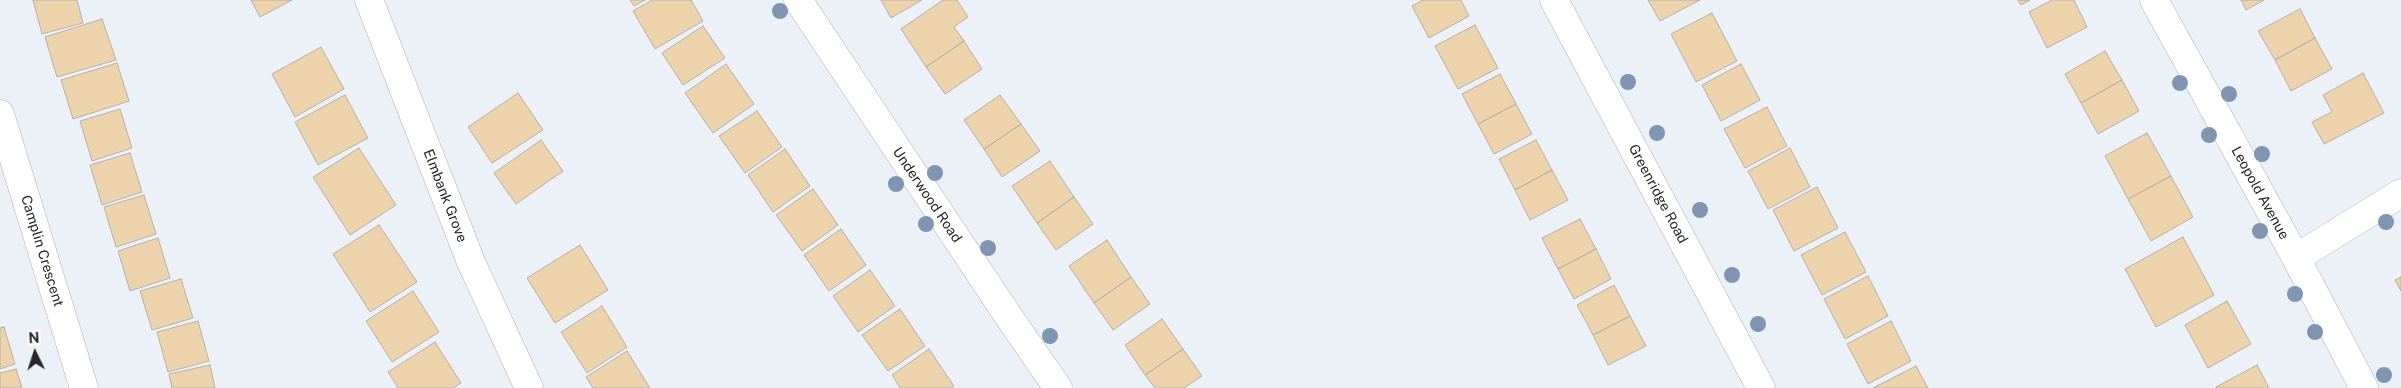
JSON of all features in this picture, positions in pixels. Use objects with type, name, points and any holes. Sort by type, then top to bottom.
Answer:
[{"type":"street","name":"Elmbank Grove","points":[[369,0],[471,262],[529,388]]},
{"type":"street","name":"Underwood Road","points":[[798,0],[1010,320],[1058,388]]},
{"type":"street","name":"Greenridge Road","points":[[1554,0],[1761,388]]},
{"type":"street","name":"Leopold Avenue","points":[[2154,0],[2296,258],[2364,388]]},
{"type":"street","name":"Camplin Crescent","points":[[0,114],[84,388]]},
{"type":"street","points":[[2296,258],[2401,193]]},
{"type":"building","points":[[33,0],[77,0],[83,23],[42,34]]},
{"type":"building","points":[[251,0],[292,0],[260,17]]},
{"type":"building","points":[[630,0],[645,0],[634,6]]},
{"type":"building","points":[[652,0],[691,0],[703,21],[655,49],[633,11]]},
{"type":"building","points":[[881,0],[922,0],[891,18]]},
{"type":"building","points":[[943,0],[957,0],[968,17],[954,27],[964,41],[926,67],[901,29]]},
{"type":"building","points":[[1423,0],[1461,0],[1469,16],[1429,38],[1412,6]]},
{"type":"building","points":[[1648,0],[1700,0],[1660,21]]},
{"type":"building","points":[[2018,0],[2030,0],[2021,5]]},
{"type":"building","points":[[2052,0],[2074,0],[2087,27],[2047,48],[2029,12]]},
{"type":"building","points":[[2241,0],[2264,0],[2246,10]]},
{"type":"building","points":[[2300,9],[2315,38],[2275,60],[2258,31]]},
{"type":"building","points":[[1712,13],[1737,61],[1696,82],[1671,34]]},
{"type":"building","points":[[102,19],[116,60],[57,77],[45,37]]},
{"type":"building","points":[[1475,25],[1498,68],[1458,89],[1435,46]]},
{"type":"building","points":[[703,26],[725,58],[683,85],[662,53]]},
{"type":"building","points":[[2315,38],[2332,69],[2291,91],[2275,60]]},
{"type":"building","points":[[964,41],[982,69],[945,94],[926,67]]},
{"type":"building","points":[[321,47],[344,89],[295,117],[272,74]]},
{"type":"building","points":[[2105,51],[2122,80],[2081,103],[2065,74]]},
{"type":"building","points":[[117,63],[129,101],[73,119],[61,80]]},
{"type":"building","points":[[726,64],[754,104],[713,133],[685,93]]},
{"type":"building","points":[[1741,64],[1760,100],[1721,121],[1702,85]]},
{"type":"building","points":[[2363,73],[2384,113],[2324,144],[2312,122],[2332,112],[2323,95]]},
{"type":"building","points":[[1500,74],[1516,104],[1478,124],[1462,94]]},
{"type":"building","points":[[2122,80],[2139,111],[2098,134],[2081,103]]},
{"type":"building","points":[[518,93],[543,130],[492,163],[468,127]]},
{"type":"building","points":[[345,95],[368,138],[318,165],[295,122]]},
{"type":"building","points":[[1000,95],[1021,124],[984,149],[964,120]]},
{"type":"building","points":[[1516,104],[1532,134],[1494,154],[1478,124]]},
{"type":"building","points":[[1767,107],[1787,146],[1745,168],[1724,129]]},
{"type":"building","points":[[120,109],[132,148],[92,161],[80,121]]},
{"type":"building","points":[[757,111],[782,147],[745,173],[719,136]]},
{"type":"building","points":[[1021,124],[1040,151],[1002,177],[984,149]]},
{"type":"building","points":[[2147,133],[2171,176],[2128,199],[2105,156]]},
{"type":"building","points":[[541,140],[563,171],[516,204],[494,173]]},
{"type":"building","points":[[1536,140],[1552,170],[1515,190],[1499,159]]},
{"type":"building","points":[[359,148],[396,205],[350,235],[313,177]]},
{"type":"building","points":[[1790,148],[1810,187],[1768,209],[1748,171]]},
{"type":"building","points":[[785,149],[810,186],[773,212],[748,175]]},
{"type":"building","points":[[130,153],[142,192],[102,205],[90,165]]},
{"type":"building","points":[[1050,161],[1074,197],[1037,223],[1012,186]]},
{"type":"building","points":[[1552,170],[1568,200],[1530,220],[1515,190]]},
{"type":"building","points":[[2171,176],[2193,217],[2151,241],[2128,199]]},
{"type":"building","points":[[1817,187],[1838,228],[1794,251],[1773,210]]},
{"type":"building","points":[[813,189],[838,225],[802,251],[776,215]]},
{"type":"building","points":[[144,195],[156,234],[116,247],[104,207]]},
{"type":"building","points":[[1074,197],[1093,224],[1056,250],[1037,223]]},
{"type":"building","points":[[1580,219],[1596,249],[1558,269],[1542,238]]},
{"type":"building","points":[[379,225],[417,282],[370,312],[333,254]]},
{"type":"building","points":[[841,229],[866,265],[829,291],[804,255]]},
{"type":"building","points":[[1845,232],[1866,272],[1822,295],[1801,255]]},
{"type":"building","points":[[2183,237],[2214,295],[2156,327],[2125,269]]},
{"type":"building","points":[[158,238],[170,278],[130,291],[118,251]]},
{"type":"building","points":[[1107,240],[1131,277],[1094,303],[1069,266]]},
{"type":"building","points":[[580,245],[608,290],[555,323],[527,278]]},
{"type":"building","points":[[1596,249],[1611,279],[1574,299],[1558,269]]},
{"type":"building","points":[[870,270],[895,306],[858,332],[833,296]]},
{"type":"building","points":[[1868,276],[1888,316],[1845,339],[1824,299]]},
{"type":"building","points":[[1131,277],[1150,304],[1113,330],[1094,303]]},
{"type":"building","points":[[2401,277],[2401,291],[2395,280]]},
{"type":"building","points":[[181,279],[193,318],[152,330],[140,291]]},
{"type":"building","points":[[1614,285],[1630,316],[1593,335],[1577,305]]},
{"type":"building","points":[[413,291],[439,332],[392,362],[366,321]]},
{"type":"building","points":[[2227,301],[2251,344],[2208,368],[2185,325]]},
{"type":"building","points":[[602,306],[627,347],[587,373],[561,332]]},
{"type":"building","points":[[900,309],[925,346],[888,371],[862,335]]},
{"type":"building","points":[[1630,316],[1646,346],[1608,365],[1593,335]]},
{"type":"building","points":[[1162,319],[1183,349],[1145,375],[1125,345]]},
{"type":"building","points":[[198,321],[209,361],[168,372],[157,332]]},
{"type":"building","points":[[1891,321],[1911,361],[1868,384],[1847,344]]},
{"type":"building","points":[[4,327],[15,364],[0,369],[0,328]]},
{"type":"building","points":[[435,342],[461,383],[453,388],[398,388],[388,372]]},
{"type":"building","points":[[929,349],[954,386],[951,388],[900,388],[892,375]]},
{"type":"building","points":[[1183,349],[1202,376],[1184,388],[1155,388],[1145,375]]},
{"type":"building","points":[[627,351],[650,388],[593,388],[586,377]]},
{"type":"building","points":[[210,365],[215,388],[172,388],[169,374]]},
{"type":"building","points":[[2257,365],[2269,388],[2216,388],[2216,387]]},
{"type":"building","points":[[1916,366],[1928,388],[1873,388]]},
{"type":"building","points":[[16,369],[22,388],[0,388],[0,373]]}]
